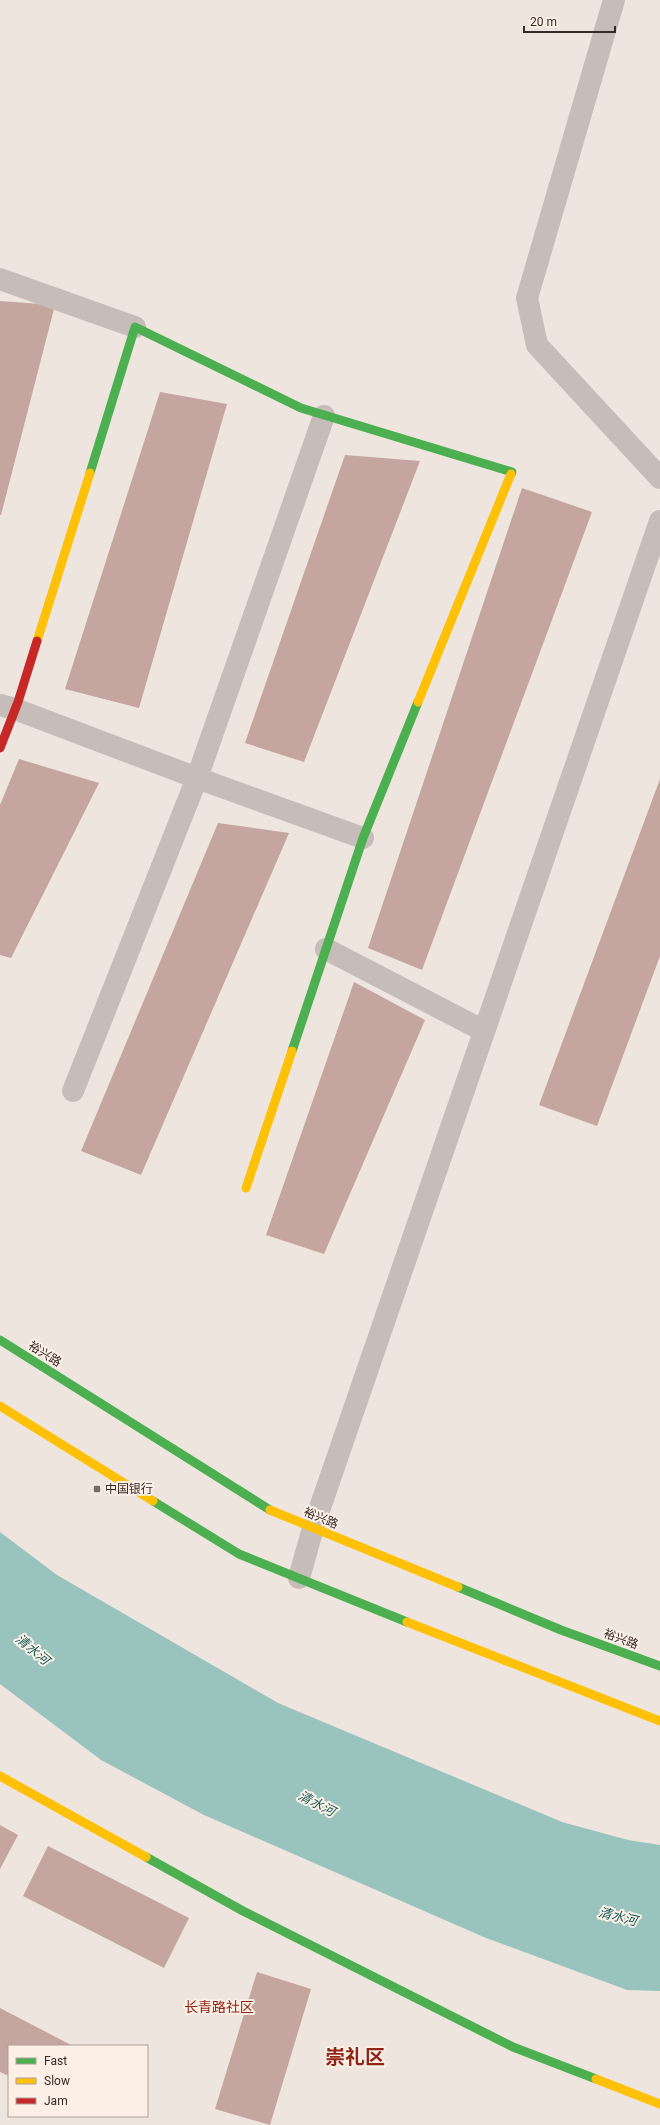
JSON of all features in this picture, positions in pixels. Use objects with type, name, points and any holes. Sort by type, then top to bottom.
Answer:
[{"type":"street","points":[[614,0],[527,298],[537,345],[660,478]]},
{"type":"street","points":[[0,279],[135,326],[301,408],[512,472],[363,838],[246,1188]]},
{"type":"street","points":[[0,748],[8,707],[135,326]]},
{"type":"street","points":[[73,1091],[197,778],[324,416]]},
{"type":"street","points":[[299,1578],[313,1528],[660,521]]},
{"type":"street","points":[[8,707],[363,838]]},
{"type":"street","points":[[326,949],[484,1031]]},
{"type":"street","name":"裕兴路","points":[[0,1340],[266,1508],[561,1630],[660,1666]]},
{"type":"street","points":[[0,1406],[239,1554],[534,1673],[660,1721]]},
{"type":"street","points":[[0,1776],[243,1912],[513,2047],[660,2104]]},
{"type":"water","name":"清水河","points":[[0,1532],[57,1575],[278,1703],[562,1822],[628,1840],[660,1845],[660,1991],[627,1990],[486,1938],[204,1815],[101,1760],[0,1684]]},
{"type":"building","points":[[0,301],[55,305],[1,515],[0,515]]},
{"type":"building","points":[[160,392],[227,404],[139,708],[65,689]]},
{"type":"building","points":[[345,455],[420,461],[304,762],[245,743]]},
{"type":"building","points":[[522,488],[592,512],[422,970],[368,948]]},
{"type":"building","points":[[19,759],[99,783],[11,958],[0,955],[0,805]]},
{"type":"building","points":[[660,779],[660,956],[597,1126],[539,1105]]},
{"type":"building","points":[[218,823],[289,833],[141,1175],[81,1151]]},
{"type":"building","points":[[354,982],[425,1020],[324,1254],[266,1235]]},
{"type":"building","points":[[0,1825],[18,1835],[0,1869]]},
{"type":"building","points":[[48,1846],[189,1918],[164,1968],[23,1896]]},
{"type":"building","points":[[257,1972],[311,1989],[270,2125],[215,2109]]},
{"type":"building","points":[[0,2008],[71,2045],[8,2045],[8,2076],[0,2072]]},
{"type":"traffic: fast","points":[[90,473],[135,327],[301,408],[512,472],[511,474]]},
{"type":"traffic: fast","points":[[292,1051],[363,838],[418,702]]},
{"type":"traffic: fast","points":[[0,1340],[270,1510]]},
{"type":"traffic: fast","points":[[153,1501],[239,1554],[407,1622]]},
{"type":"traffic: fast","points":[[458,1587],[561,1630],[660,1666]]},
{"type":"traffic: fast","points":[[146,1857],[243,1911],[513,2047],[596,2079]]},
{"type":"traffic: slow","points":[[37,641],[90,473]]},
{"type":"traffic: slow","points":[[418,702],[511,474]]},
{"type":"traffic: slow","points":[[246,1188],[292,1051]]},
{"type":"traffic: slow","points":[[0,1406],[153,1501]]},
{"type":"traffic: slow","points":[[270,1510],[458,1587]]},
{"type":"traffic: slow","points":[[407,1622],[660,1721]]},
{"type":"traffic: slow","points":[[0,1776],[146,1857]]},
{"type":"traffic: slow","points":[[596,2079],[660,2104]]},
{"type":"traffic: jam","points":[[0,748],[18,702],[37,641]]},
{"type":"place","name":"中国银行","points":[[97,1489]]},
{"type":"district","name":"长青路社区","points":[[219,2007]]},
{"type":"district","name":"崇礼区","points":[[355,2057]]}]
